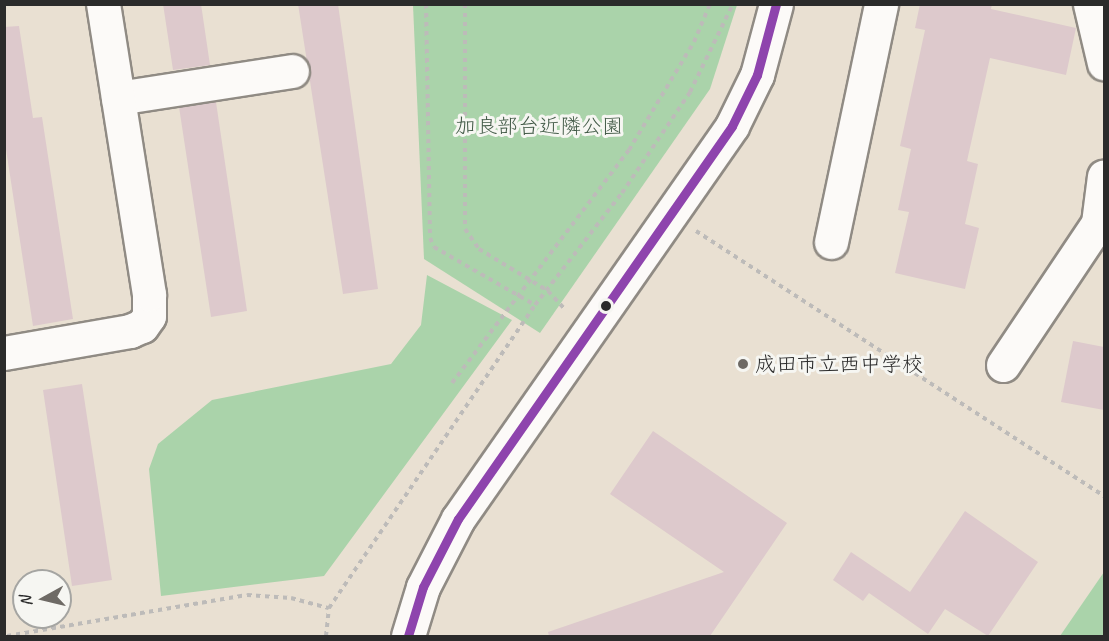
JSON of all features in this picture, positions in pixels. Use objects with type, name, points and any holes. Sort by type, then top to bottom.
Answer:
[{"type":"street","points":[[4,353],[130,332],[142,326],[149,316],[149,294],[103,4]]},
{"type":"street","points":[[408,636],[423,587],[458,519],[732,126],[756,75],[776,4]]},
{"type":"street","points":[[831,242],[881,4]]},
{"type":"street","points":[[1090,4],[1104,63]]},
{"type":"street","points":[[118,98],[292,71]]},
{"type":"street","points":[[1003,365],[1098,223],[1104,176]]},
{"type":"path","points":[[426,4],[430,238],[434,247],[535,305]]},
{"type":"path","points":[[465,4],[465,229],[470,242],[479,249],[548,291]]},
{"type":"path","points":[[452,384],[517,295],[629,150],[694,42],[710,4]]},
{"type":"path","points":[[326,636],[329,608],[535,305],[622,193],[690,92],[733,4]]},
{"type":"path","points":[[670,215],[1104,496]]},
{"type":"path","points":[[7,636],[247,595],[291,598],[329,608]]},
{"type":"green space","name":"加良部台近隣公園","points":[[413,5],[737,5],[710,89],[540,333],[424,259]]},
{"type":"green space","points":[[427,275],[512,320],[324,576],[161,596],[149,469],[158,444],[212,400],[391,364],[421,325]]},
{"type":"green space","points":[[1104,572],[1104,636],[1060,636]]},
{"type":"building","points":[[163,4],[201,4],[210,65],[173,70]]},
{"type":"building","points":[[298,4],[338,4],[378,289],[343,294]]},
{"type":"building","points":[[920,4],[992,4],[991,9],[1076,28],[1066,75],[990,58],[967,161],[978,164],[965,224],[979,228],[965,289],[895,273],[909,212],[898,210],[911,149],[900,146],[925,30],[915,28]]},
{"type":"building","points":[[19,26],[33,118],[42,117],[73,319],[33,326],[4,136],[4,27]]},
{"type":"building","points":[[216,102],[247,311],[211,317],[179,107]]},
{"type":"building","points":[[1073,341],[1104,347],[1104,410],[1061,402]]},
{"type":"building","points":[[82,384],[112,580],[72,586],[72,569],[69,569],[43,390]]},
{"type":"building","points":[[653,431],[787,523],[710,636],[549,636],[548,632],[724,572],[610,494]]},
{"type":"building","points":[[965,511],[1038,562],[988,636],[945,609],[928,634],[869,593],[863,601],[833,580],[851,552],[910,592]]},
{"type":"transit line","points":[[408,636],[423,587],[458,519],[732,126],[757,75],[776,4]]},
{"type":"place","name":"成田市立西中学校","points":[[743,364]]}]
